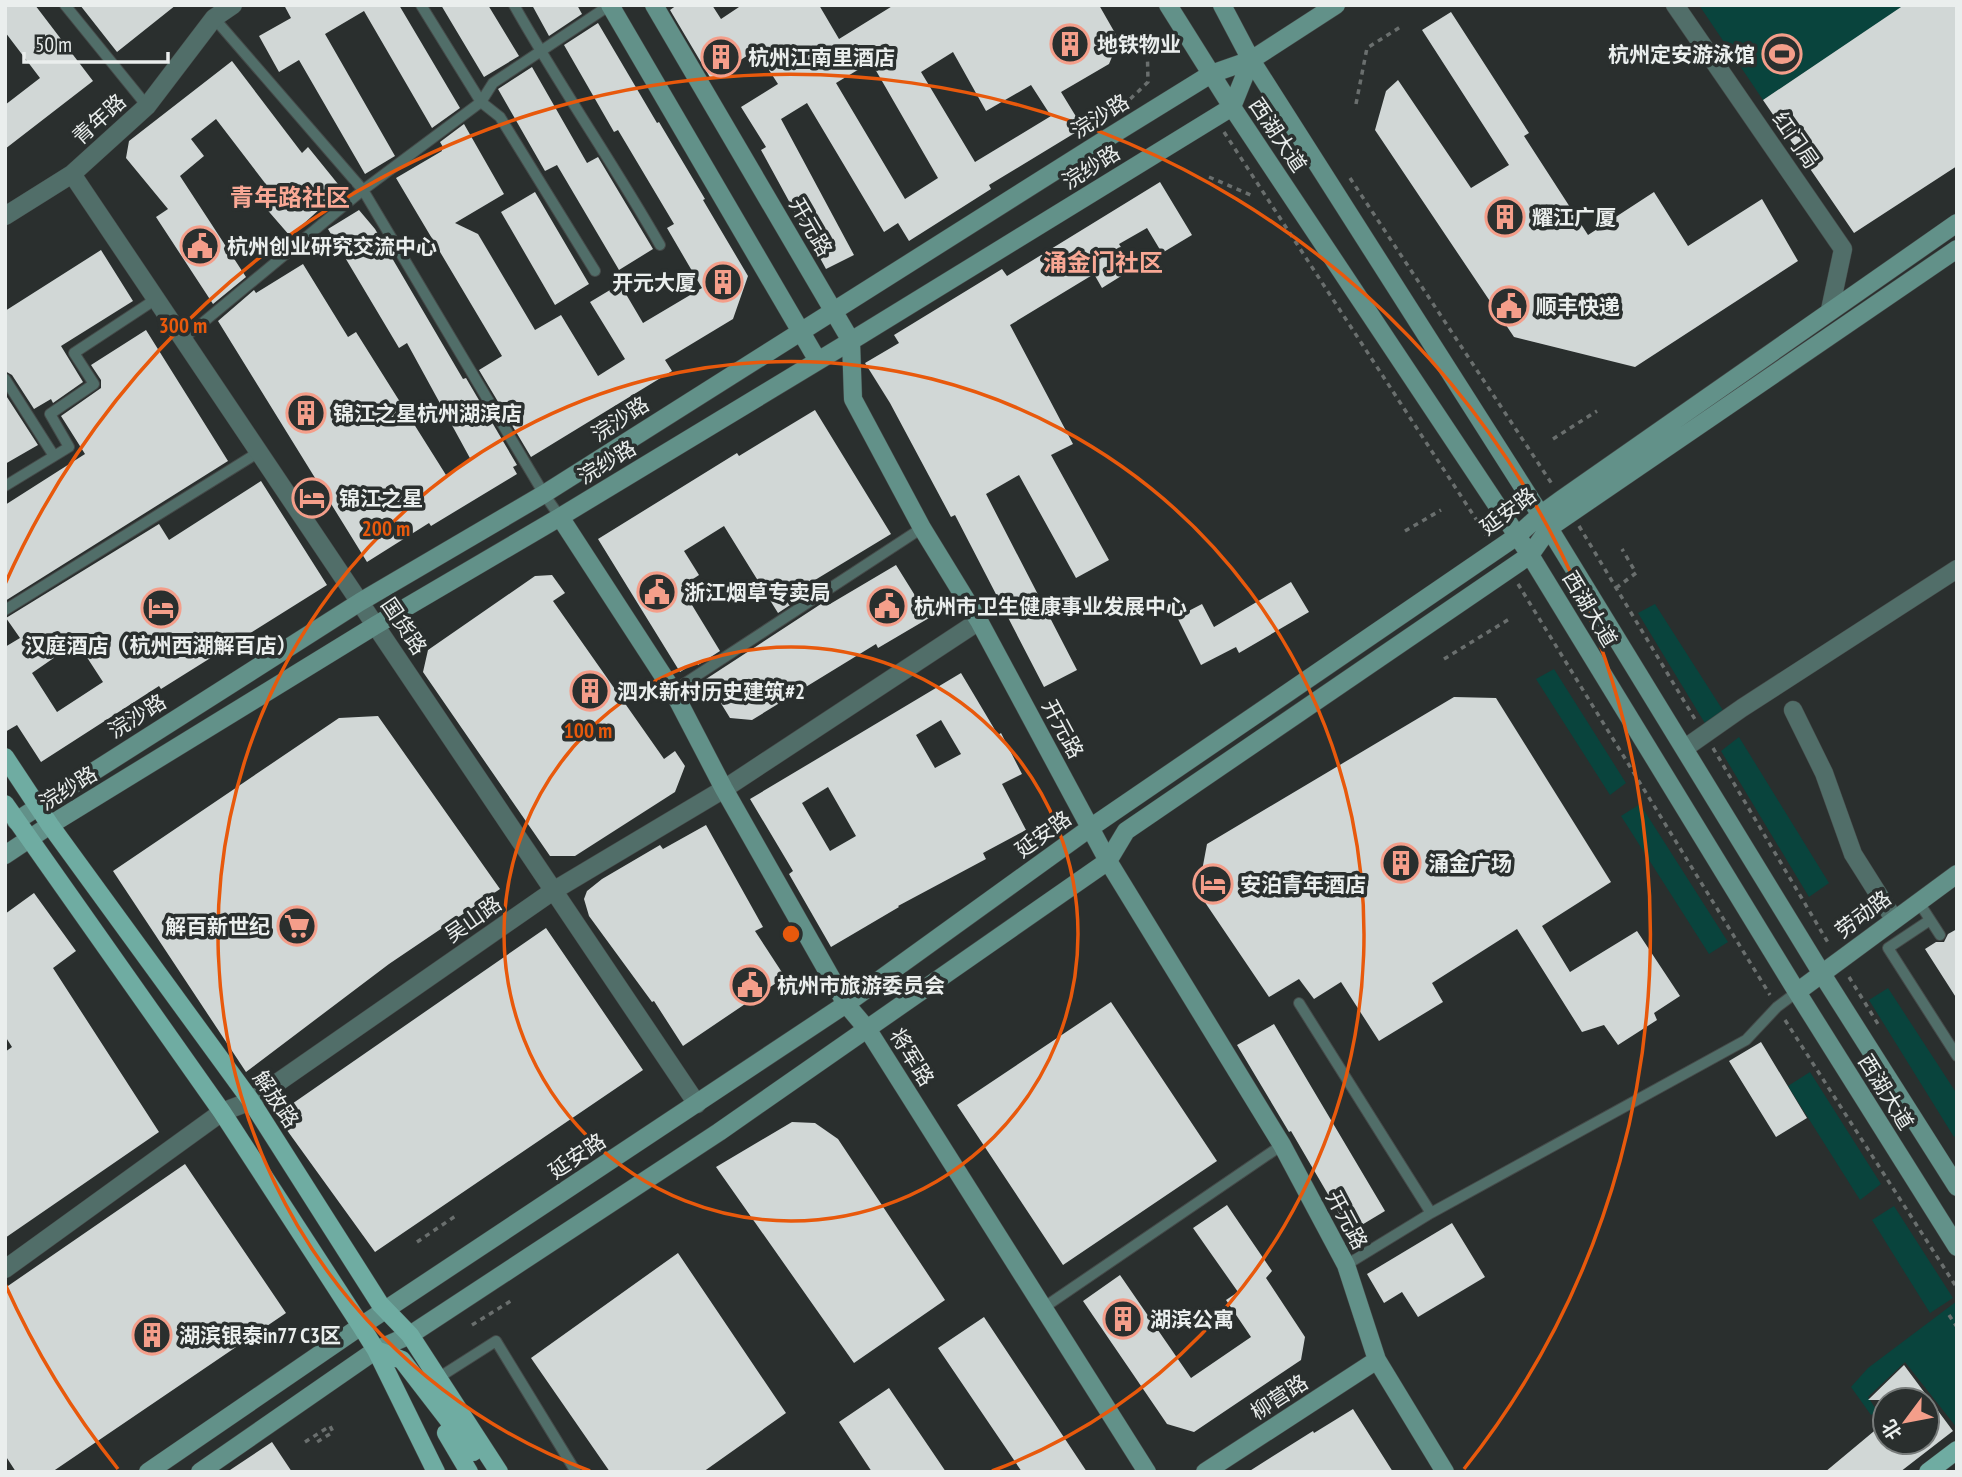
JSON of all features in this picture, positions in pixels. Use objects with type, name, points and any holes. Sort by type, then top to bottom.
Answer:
[{"type":"main road","points":[[610,5],[818,361]]},
{"type":"main road","name":"西湖大道","points":[[1168,5],[1232,107],[1530,555],[1797,992],[1957,1247]]},
{"type":"main road","name":"西湖大道","points":[[1222,5],[1251,60],[1544,522],[1822,974],[1957,1187]]},
{"type":"main road","name":"浣沙路","points":[[11,825],[36,806],[360,602],[544,494],[1211,74],[1251,60],[1336,5]]},
{"type":"main road","name":"开元路","points":[[658,7],[851,341],[853,399],[922,527],[979,621],[1108,861],[1282,1145],[1346,1265],[1377,1360],[1445,1472]]},
{"type":"main road","points":[[1232,107],[1251,60]]},
{"type":"main road","name":"浣纱路","points":[[5,855],[376,625],[818,361],[1232,107]]},
{"type":"main road","name":"延安路","points":[[1567,506],[1830,310],[1957,223]]},
{"type":"main road","name":"延安路","points":[[148,1472],[384,1311],[846,1004],[1090,828],[1496,550],[1544,522],[1956,251]]},
{"type":"main road","name":"将军路","points":[[560,517],[673,691],[724,789],[846,1004],[868,1030],[1147,1472]]},
{"type":"main road","name":"延安路","points":[[200,1472],[376,1350],[410,1335],[708,1139],[1108,861],[1126,831],[1530,555],[1544,522]]},
{"type":"main road","name":"解放路","points":[[5,757],[36,806],[251,1101],[384,1311],[410,1335],[499,1472]]},
{"type":"main road","points":[[5,804],[11,825],[30,839],[222,1112],[362,1326],[436,1472]]},
{"type":"main road","name":"劳动路","points":[[1797,992],[1957,874]]},
{"type":"main road","points":[[376,1350],[417,1392],[455,1445],[469,1472]]},
{"type":"main road","points":[[376,1350],[402,1360],[421,1381],[475,1454],[485,1472]]},
{"type":"main road","name":"柳营路","points":[[1205,1472],[1377,1360]]},
{"type":"main road","points":[[1928,1472],[1957,1450]]},
{"type":"street","name":"青年路","points":[[5,216],[72,174],[147,106],[214,18],[233,5]]},
{"type":"street","name":"红门局","points":[[1675,5],[1843,249],[1830,310]]},
{"type":"street","name":"国货路","points":[[72,174],[697,1104]]},
{"type":"street","points":[[1685,748],[1957,569]]},
{"type":"street","name":"吴山路","points":[[5,1269],[222,1112],[251,1101],[552,891],[724,789],[979,621]]},
{"type":"street","points":[[1793,710],[1824,773],[1853,854],[1894,919]]},
{"type":"lane","points":[[65,5],[147,106]]},
{"type":"lane","points":[[421,5],[481,102],[500,117],[595,271]]},
{"type":"lane","points":[[514,5],[660,245]]},
{"type":"lane","points":[[183,339],[363,190],[481,102],[493,83],[610,5]]},
{"type":"lane","points":[[214,18],[363,190],[560,517]]},
{"type":"lane","points":[[5,486],[69,447],[50,414],[94,384],[74,353],[156,299]]},
{"type":"lane","points":[[5,379],[54,456]]},
{"type":"lane","points":[[5,610],[259,452]]},
{"type":"lane","points":[[673,691],[922,527]]},
{"type":"lane","points":[[1918,901],[1940,935]]},
{"type":"lane","points":[[1930,920],[1888,948],[1957,1056]]},
{"type":"lane","points":[[1346,1265],[1431,1213],[1746,1040],[1777,1007],[1797,992]]},
{"type":"lane","points":[[1299,1003],[1431,1213]]},
{"type":"lane","points":[[1043,1308],[1282,1145]]},
{"type":"lane","points":[[438,1378],[496,1341],[576,1472]]},
{"type":"path","points":[[1356,104],[1367,48],[1402,26]]},
{"type":"path","points":[[1122,107],[1147,82],[1147,37]]},
{"type":"path","points":[[1215,118],[1496,550]]},
{"type":"path","points":[[1209,177],[1253,196]]},
{"type":"path","points":[[1349,177],[1567,506],[1881,1029]]},
{"type":"path","points":[[1553,439],[1598,411]]},
{"type":"path","points":[[1405,531],[1441,510]]},
{"type":"path","points":[[1616,588],[1636,573],[1622,549]]},
{"type":"path","points":[[1509,570],[1777,1007],[1957,1288]]},
{"type":"path","points":[[1444,659],[1511,618]]},
{"type":"path","points":[[417,1242],[457,1215]]},
{"type":"path","points":[[472,1325],[514,1299]]},
{"type":"path","points":[[1949,1315],[1957,1327]]},
{"type":"path","points":[[263,1330],[273,1345]]},
{"type":"path","points":[[305,1442],[330,1426],[334,1432],[317,1442]]},
{"type":"green space","name":"杭州定安游泳馆","points":[[1699,5],[1901,5],[1902,7],[1763,100]]},
{"type":"green space","points":[[1655,604],[1724,712],[1706,725],[1638,613]]},
{"type":"green space","points":[[1554,669],[1626,783],[1610,795],[1536,679]]},
{"type":"green space","points":[[1739,737],[1829,883],[1809,897],[1721,751]]},
{"type":"green space","points":[[1640,804],[1728,942],[1709,954],[1621,816]]},
{"type":"green space","points":[[1888,988],[1957,1094],[1957,1134],[1954,1137],[1869,1000]]},
{"type":"green space","points":[[1810,1072],[1881,1184],[1860,1200],[1788,1086]]},
{"type":"green space","points":[[1894,1206],[1953,1298],[1930,1313],[1872,1220]]},
{"type":"green space","points":[[1957,1301],[1957,1428],[1941,1408],[1941,1386],[1924,1386],[1905,1362],[1880,1386],[1871,1386],[1871,1394],[1868,1397],[1871,1402],[1871,1415],[1851,1387],[1868,1368]]},
{"type":"building","points":[[5,5],[35,5],[93,81],[5,149],[5,105],[40,78],[5,32]]},
{"type":"building","points":[[80,5],[176,5],[117,52]]},
{"type":"building","points":[[284,5],[399,5],[460,108],[432,128],[364,11],[325,34],[395,156],[365,174],[299,60],[279,72],[259,36],[291,18]]},
{"type":"building","points":[[441,5],[488,5],[519,56],[484,77]]},
{"type":"building","points":[[532,5],[577,5],[582,14],[549,36]]},
{"type":"building","points":[[677,5],[712,5],[721,19],[742,5],[819,5],[839,39],[894,5],[1099,5],[1119,40],[1109,64],[1061,92],[1083,128],[989,185],[991,189],[909,241],[898,223],[884,232],[807,103],[781,119],[854,255],[826,269],[761,150],[766,147],[741,107],[778,84],[756,50],[711,79],[670,10]],"holes":[[[953,52],[986,111],[1031,85],[1051,116],[975,162],[921,72]],[[871,62],[938,178],[905,199],[836,83]]]},
{"type":"building","points":[[1904,5],[1957,5],[1957,166],[1854,233],[1763,100]]},
{"type":"building","name":"耀江广厦","points":[[1451,12],[1529,133],[1524,136],[1588,235],[1654,192],[1688,246],[1762,199],[1798,261],[1635,367],[1514,337],[1375,130],[1386,91],[1398,80],[1471,188],[1509,165],[1422,30]]},
{"type":"building","points":[[598,23],[705,199],[703,200],[748,276],[733,319],[665,360],[672,371],[531,457],[479,370],[502,356],[396,178],[442,151],[440,142],[464,124],[504,194],[455,223],[478,234],[535,330],[561,315],[598,376],[625,359],[590,302],[620,284],[643,323],[702,288],[667,228],[674,224],[618,130],[614,132],[564,45]]},
{"type":"building","points":[[232,61],[302,153],[308,147],[342,189],[290,236],[257,198],[268,187],[216,119],[191,139],[204,156],[180,176],[246,277],[213,304],[156,217],[168,209],[126,158],[129,141]]},
{"type":"building","points":[[532,67],[587,163],[598,157],[653,249],[619,270],[557,165],[545,171],[498,89]]},
{"type":"building","points":[[1160,182],[1192,235],[1162,253],[1147,228],[1119,244],[1134,268],[1102,288],[1094,274],[1010,325],[1073,444],[1051,455],[1109,560],[1076,578],[1019,475],[986,494],[1077,670],[1044,687],[955,515],[951,517],[890,403],[865,363],[899,343],[894,335],[1002,269],[1007,276]]},
{"type":"building","points":[[535,192],[589,284],[555,305],[501,212]]},
{"type":"building","points":[[359,210],[375,229],[517,465],[513,467],[517,474],[431,526],[429,523],[367,562],[218,321],[254,290],[256,293],[303,264],[348,337],[356,332],[446,475],[471,460],[407,343],[399,348],[328,229]]},
{"type":"building","points":[[101,250],[133,301],[61,346],[83,382],[53,403],[51,399],[34,409],[12,375],[5,371],[5,311]]},
{"type":"building","points":[[146,330],[228,461],[5,601],[5,505],[85,454],[61,416],[101,388],[101,380],[91,365]]},
{"type":"building","points":[[5,394],[38,445],[5,464]]},
{"type":"building","points":[[815,410],[891,534],[815,580],[819,586],[778,613],[724,526],[684,551],[699,575],[681,587],[720,651],[698,665],[696,662],[680,672],[598,539],[737,453],[739,456]]},
{"type":"building","points":[[261,481],[327,585],[161,689],[159,686],[41,762],[17,725],[5,732],[5,647],[20,638],[6,618],[159,524],[169,540]],"holes":[[[77,642],[103,682],[57,712],[32,673]]]},
{"type":"building","points":[[896,565],[929,618],[878,648],[876,644],[752,720],[730,718],[706,679],[827,600],[830,604]]},
{"type":"building","points":[[552,575],[565,593],[553,601],[664,759],[675,751],[685,766],[675,792],[575,856],[550,856],[423,672],[428,650],[535,576]]},
{"type":"building","points":[[1291,582],[1309,612],[1239,653],[1236,647],[1201,665],[1177,617],[1202,604],[1214,627]]},
{"type":"building","points":[[961,673],[998,735],[1001,733],[1022,774],[1002,784],[1026,830],[983,853],[986,859],[898,906],[831,947],[789,874],[793,871],[750,799]],"holes":[[[941,720],[961,754],[935,768],[916,735]],[[828,787],[856,836],[830,851],[802,803]]]},
{"type":"building","name":"涌金广场","points":[[1454,697],[1496,698],[1611,882],[1542,926],[1570,972],[1637,931],[1680,996],[1654,1013],[1657,1020],[1618,1045],[1604,1025],[1582,1032],[1517,929],[1432,983],[1443,1002],[1379,1041],[1341,982],[1314,999],[1299,979],[1269,997],[1198,892],[1207,844]]},
{"type":"building","name":"解百新世纪","points":[[378,716],[500,889],[389,964],[246,1072],[113,871],[339,718]]},
{"type":"building","points":[[706,825],[763,927],[755,931],[785,977],[683,1046],[654,1001],[652,1002],[589,916],[584,899],[587,891],[602,879],[660,845],[663,849]]},
{"type":"building","points":[[34,893],[76,951],[53,968],[159,1132],[5,1238],[5,1052],[12,1047],[5,1036],[5,914]]},
{"type":"building","points":[[546,928],[643,1070],[375,1252],[276,1115]]},
{"type":"building","points":[[1957,929],[1957,999],[1925,949],[1936,942],[1944,942],[1948,934]]},
{"type":"building","points":[[1111,1002],[1217,1161],[1063,1265],[957,1105]]},
{"type":"building","points":[[1274,1024],[1385,1211],[1350,1232],[1237,1045]]},
{"type":"building","points":[[1761,1042],[1807,1118],[1776,1137],[1729,1061]]},
{"type":"building","points":[[792,1122],[815,1123],[838,1139],[945,1300],[854,1363],[716,1167]]},
{"type":"building","name":"湖滨银泰in77 C3区","points":[[185,1164],[286,1313],[52,1472],[16,1472],[5,1455],[5,1288]]},
{"type":"building","name":"湖滨公寓","points":[[1227,1205],[1272,1271],[1266,1278],[1305,1337],[1301,1360],[1194,1432],[1167,1424],[1083,1301],[1120,1275],[1191,1378],[1251,1337],[1226,1300],[1238,1292],[1193,1228]]},
{"type":"building","points":[[1452,1223],[1485,1277],[1418,1317],[1402,1292],[1384,1303],[1367,1274]]},
{"type":"building","points":[[678,1253],[786,1413],[703,1472],[610,1472],[531,1358]]},
{"type":"building","points":[[984,1317],[1087,1472],[1022,1472],[938,1348]]},
{"type":"building","points":[[1904,1365],[1920,1386],[1882,1386]]},
{"type":"building","points":[[889,1388],[946,1472],[872,1472],[839,1422]]},
{"type":"building","points":[[1353,1409],[1393,1472],[1248,1472],[1313,1431],[1314,1433]]},
{"type":"building","points":[[1941,1415],[1953,1431],[1941,1440]]},
{"type":"building","points":[[1871,1434],[1871,1456],[1921,1456],[1900,1472],[1825,1472]]},
{"type":"building","points":[[272,1442],[292,1472],[227,1472]]},
{"type":"place","name":"地铁物业","points":[[1070,44]]},
{"type":"place","name":"杭州定安游泳馆","points":[[1782,54]]},
{"type":"place","name":"杭州江南里酒店","points":[[721,57]]},
{"type":"place","name":"耀江广厦","points":[[1505,217]]},
{"type":"place","name":"杭州创业研究交流中心","points":[[200,246]]},
{"type":"place","name":"开元大厦","points":[[723,282]]},
{"type":"place","name":"顺丰快递","points":[[1509,306]]},
{"type":"place","name":"锦江之星杭州湖滨店","points":[[306,413]]},
{"type":"place","name":"锦江之星","points":[[312,498]]},
{"type":"place","name":"浙江烟草专卖局","points":[[657,592]]},
{"type":"place","name":"杭州市卫生健康事业发展中心","points":[[887,606]]},
{"type":"place","name":"汉庭酒店（杭州西湖解百店）","points":[[161,608]]},
{"type":"place","name":"泗水新村历史建筑#2","points":[[590,691]]},
{"type":"place","name":"涌金广场","points":[[1401,863]]},
{"type":"place","name":"安泊青年酒店","points":[[1213,884]]},
{"type":"place","name":"解百新世纪","points":[[297,926]]},
{"type":"place","name":"杭州市旅游委员会","points":[[750,985]]},
{"type":"place","name":"湖滨公寓","points":[[1123,1319]]},
{"type":"place","name":"湖滨银泰in77 C3区","points":[[152,1335]]},
{"type":"district","name":"青年路社区","points":[[290,197]]},
{"type":"district","name":"涌金门社区","points":[[1103,262]]}]
